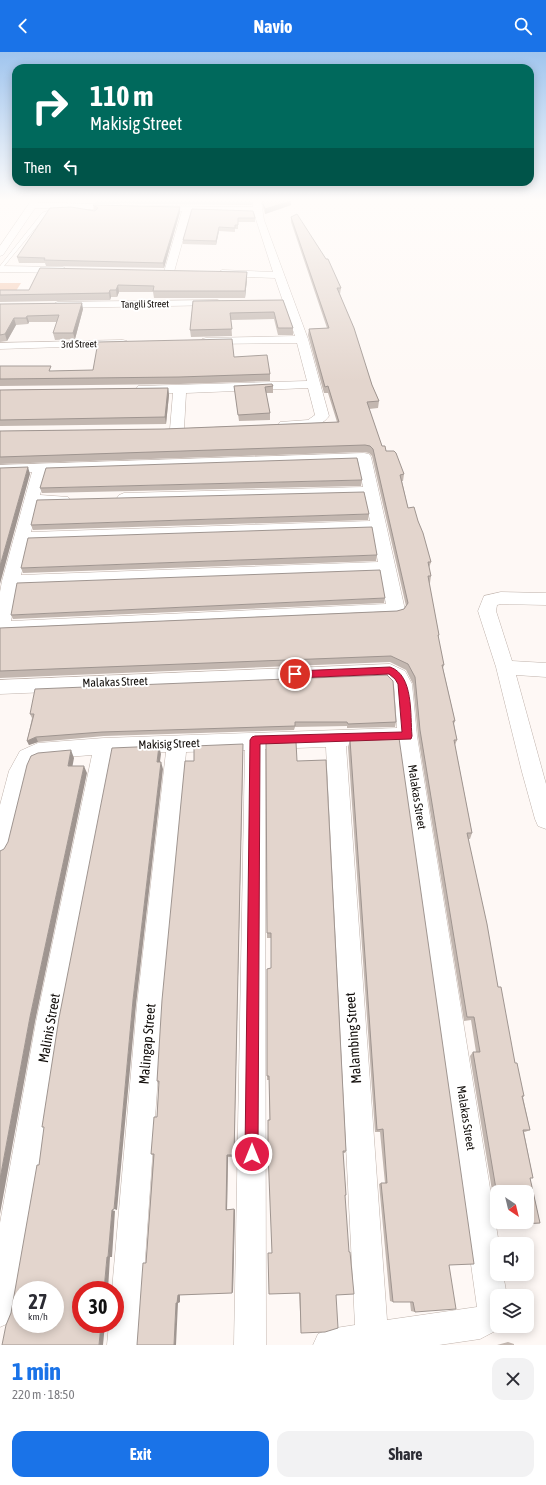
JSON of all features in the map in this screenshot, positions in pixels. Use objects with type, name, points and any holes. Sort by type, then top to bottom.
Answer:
[{"type":"street","points":[[169,272],[172,261]]},
{"type":"street","points":[[274,425],[310,424],[318,421],[322,416],[302,339],[279,275],[276,261]]},
{"type":"street","points":[[0,269],[77,271]]},
{"type":"street","points":[[208,273],[279,275]]},
{"type":"street","points":[[274,302],[289,302]]},
{"type":"street","name":"Tangili Street","points":[[47,305],[227,303]]},
{"type":"street","points":[[191,341],[302,339]]},
{"type":"street","name":"3rd Street","points":[[0,346],[135,343]]},
{"type":"street","points":[[129,389],[180,389],[314,384]]},
{"type":"street","points":[[177,429],[180,389]]},
{"type":"street","points":[[161,429],[192,428]]},
{"type":"street","points":[[0,468],[364,456],[396,610],[1,628],[10,581],[23,537],[40,467]]},
{"type":"street","points":[[111,498],[371,491]]},
{"type":"street","points":[[32,500],[80,499]]},
{"type":"street","points":[[23,537],[378,526]]},
{"type":"street","points":[[10,581],[387,568]]},
{"type":"street","points":[[546,599],[501,598],[490,600],[487,611],[539,772],[546,819]]},
{"type":"street","points":[[505,667],[546,670]]},
{"type":"street","name":"Malakas Street","points":[[0,687],[390,671],[398,676],[403,684],[407,736],[494,1315],[480,1323],[372,1338]]},
{"type":"street","name":"Makisig Street","points":[[0,848],[7,794],[28,757],[38,751],[104,746],[407,736]]},
{"type":"street","name":"Malambing Street","points":[[334,738],[372,1338]]},
{"type":"street","points":[[250,1345],[255,740]]},
{"type":"street","name":"Malingap Street","points":[[123,1345],[150,1006],[177,744]]},
{"type":"street","name":"Malinis Street","points":[[0,1310],[49,1022],[104,746]]},
{"type":"street","points":[[330,1345],[372,1338]]},
{"type":"shaded area","points":[[0,283],[21,283],[16,291],[0,291]]},
{"type":"building","points":[[97,261],[164,261],[163,263]]},
{"type":"building","points":[[306,261],[329,261],[341,288],[337,288],[354,328],[372,385],[379,401],[367,402],[382,446],[385,446],[386,451],[394,451],[396,453],[404,474],[400,475],[408,508],[414,507],[431,562],[428,562],[431,576],[428,576],[444,665],[442,665],[455,721],[453,721],[457,740],[454,740],[472,833],[467,833],[487,924],[498,987],[501,987],[515,1063],[517,1063],[524,1096],[522,1096],[530,1130],[523,1130],[533,1178],[530,1178],[532,1185],[495,1185],[473,1052],[480,1052],[474,1017],[467,1017],[420,730],[415,677],[408,664],[391,656],[0,671],[0,628],[397,611],[404,609],[408,603],[373,449],[370,446],[0,457],[0,431],[164,429],[339,422],[328,386],[325,387],[309,329],[329,328]]},
{"type":"building","points":[[40,268],[247,272],[245,291],[153,291],[154,286],[118,285],[116,290],[110,290],[109,293],[0,295],[0,290],[29,290]]},
{"type":"building","points":[[283,300],[293,328],[278,328],[274,312],[230,313],[232,329],[190,330],[193,301]]},
{"type":"building","points":[[82,303],[73,333],[53,333],[59,315],[14,318],[5,334],[0,335],[0,304]]},
{"type":"building","points":[[232,339],[234,357],[267,355],[270,374],[179,377],[0,379],[0,366],[51,366],[49,371],[93,370],[98,342]]},
{"type":"building","points":[[272,384],[273,386],[265,387],[270,413],[238,415],[234,386]]},
{"type":"building","points":[[168,388],[165,417],[0,420],[0,390]]},
{"type":"building","points":[[357,458],[362,480],[40,488],[46,468]]},
{"type":"building","points":[[28,467],[0,566],[0,468]]},
{"type":"building","points":[[364,492],[369,514],[31,525],[37,500]]},
{"type":"building","points":[[372,527],[377,555],[21,568],[28,538]]},
{"type":"building","points":[[380,570],[385,598],[11,615],[17,583]]},
{"type":"building","points":[[387,675],[393,681],[396,722],[348,724],[347,722],[295,722],[295,726],[102,732],[36,737],[27,741],[34,714],[30,714],[35,689]]},
{"type":"building","points":[[399,738],[474,1264],[449,1265],[456,1309],[415,1312],[413,1302],[393,1302],[381,1183],[387,1183],[383,1129],[377,1130],[350,740]]},
{"type":"building","points":[[296,742],[297,761],[326,760],[346,1151],[343,1151],[345,1195],[354,1294],[336,1295],[338,1328],[325,1332],[301,1333],[300,1293],[269,1294],[268,1253],[272,1253],[268,1152],[268,1120],[270,1120],[269,1076],[267,1076],[267,969],[271,968],[271,933],[267,933],[266,743]]},
{"type":"building","points":[[243,744],[234,1155],[227,1155],[226,1210],[234,1209],[232,1293],[178,1295],[176,1303],[174,1345],[137,1345],[143,1263],[146,1263],[154,1154],[151,1154],[154,1117],[157,1117],[159,1081],[157,1081],[162,1000],[185,761],[194,761],[194,746]]},
{"type":"building","points":[[159,746],[157,762],[161,762],[133,1000],[114,1209],[112,1210],[105,1281],[72,1281],[72,1333],[100,1333],[99,1345],[2,1345],[6,1325],[12,1307],[12,1333],[64,1333],[64,1281],[17,1281],[37,1165],[39,1165],[44,1127],[42,1127],[59,1018],[112,748]]},
{"type":"building","points":[[71,750],[68,766],[84,766],[30,1017],[0,1179],[0,851],[4,849],[8,842],[27,765],[31,756],[38,753]]},
{"type":"building","points":[[534,1196],[540,1223],[534,1223]]},
{"type":"route","points":[[252,1154],[255,740],[407,736],[403,684],[398,676],[390,671],[295,674]]}]
